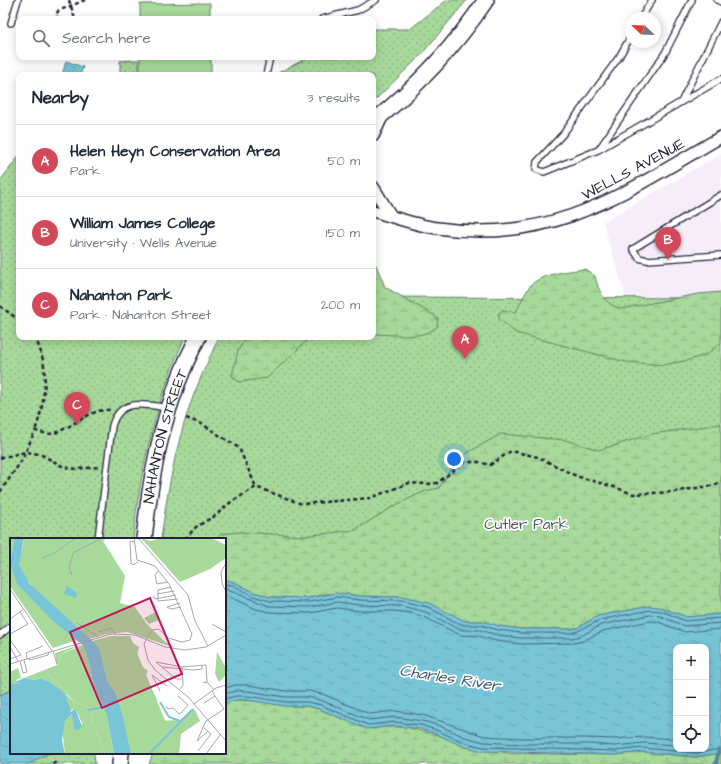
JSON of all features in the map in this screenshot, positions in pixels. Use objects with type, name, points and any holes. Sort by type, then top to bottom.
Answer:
[{"type":"main road","points":[[378,118],[443,56],[486,0]]},
{"type":"main road","name":"NAHANTON STREET","points":[[144,538],[153,469],[169,408],[180,376],[197,340]]},
{"type":"main road","points":[[120,764],[122,754]]},
{"type":"street","name":"WELLS AVENUE","points":[[376,212],[424,226],[458,230],[504,230],[563,220],[605,203],[721,137]]},
{"type":"street","points":[[376,192],[391,216]]},
{"type":"street","name":"WELLS AVENUE","points":[[376,203],[391,216]]},
{"type":"lane","points":[[11,23],[18,0]]},
{"type":"lane","points":[[334,16],[358,10],[376,0]]},
{"type":"lane","points":[[645,12],[652,0]]},
{"type":"lane","points":[[598,150],[665,53],[692,0]]},
{"type":"lane","points":[[717,0],[721,2]]},
{"type":"lane","points":[[681,102],[721,22]]},
{"type":"lane","points":[[625,46],[563,134],[537,162],[536,169],[544,172],[598,150],[721,79]]},
{"type":"lane","points":[[267,72],[269,60]]},
{"type":"lane","points":[[721,195],[633,249],[639,258],[647,260],[721,255]]},
{"type":"lane","points":[[98,538],[112,426],[118,413],[124,407],[134,405],[169,408]]},
{"type":"lane","points":[[0,634],[10,627]]},
{"type":"path","points":[[69,0],[74,16]]},
{"type":"path","points":[[57,16],[55,13],[85,0]]},
{"type":"path","points":[[0,306],[16,318]]},
{"type":"path","points":[[0,492],[15,472],[35,431],[42,412],[44,367],[40,347],[36,340]]},
{"type":"path","points":[[35,431],[52,434],[70,427],[94,412],[106,410],[118,413]]},
{"type":"path","points":[[186,418],[202,424],[239,448],[256,487],[302,504],[370,498],[409,483],[437,483],[465,462],[479,462],[490,465],[511,451],[538,457],[576,476],[614,486],[633,494],[673,492],[715,485],[721,481]]},
{"type":"path","points":[[0,458],[25,452],[40,454],[64,467],[76,470],[107,467]]},
{"type":"path","points":[[186,538],[196,527],[216,515],[231,502],[256,487]]},
{"type":"path","points":[[52,764],[55,762],[57,764]]},
{"type":"shaded area","points":[[721,154],[721,298],[626,298],[603,222]]},
{"type":"green space","points":[[447,0],[467,0],[421,55],[376,99],[376,72],[280,72],[303,60],[376,60],[376,29],[410,29]]},
{"type":"green space","points":[[210,3],[210,16],[140,16],[140,4]]},
{"type":"green space","points":[[139,60],[139,72],[120,72],[120,61]]},
{"type":"green space","points":[[140,60],[211,60],[211,72],[140,72]]},
{"type":"green space","points":[[16,160],[16,340],[184,340],[166,386],[151,436],[140,487],[133,538],[10,538],[10,690],[0,695],[0,181]]},
{"type":"green space","points":[[376,265],[385,287],[438,319],[437,327],[423,334],[406,336],[376,334]]},
{"type":"green space","points":[[585,269],[595,276],[598,287],[606,301],[621,309],[698,294],[721,292],[721,343],[706,355],[664,365],[626,362],[516,333],[499,319],[499,313],[503,310],[516,312],[527,291],[536,281],[556,273]]},
{"type":"green space","name":"Cutler Park","points":[[376,297],[721,298],[721,614],[662,608],[270,597],[226,580],[226,538],[161,538],[172,471],[180,438],[196,388],[218,340],[376,340]]},
{"type":"green space","points":[[244,340],[308,340],[267,378],[239,382],[232,376],[238,351]]},
{"type":"green space","name":"Cutler Park","points":[[721,424],[721,614],[687,617],[662,608],[650,606],[598,616],[577,628],[521,629],[499,626],[482,621],[465,621],[402,597],[326,594],[309,598],[270,597],[226,580],[226,538],[217,538],[221,534],[240,532],[304,536],[355,530],[394,506],[425,491],[439,488],[454,464],[467,453],[501,434],[565,440],[599,450],[652,434]]},
{"type":"green space","points":[[237,700],[260,701],[285,706],[307,706],[319,709],[361,727],[373,729],[384,727],[406,727],[507,753],[615,755],[643,752],[696,757],[721,753],[721,764],[149,764],[153,754],[226,754],[226,703]]},
{"type":"green space","points":[[48,754],[94,754],[95,764],[25,764]]},
{"type":"water","points":[[66,61],[83,67],[81,72],[63,72]]},
{"type":"water","name":"Charles River","points":[[226,580],[270,597],[309,598],[336,593],[359,596],[402,597],[429,603],[465,621],[482,621],[499,626],[521,629],[577,628],[598,616],[650,606],[662,608],[687,617],[721,614],[721,753],[696,757],[643,752],[615,755],[482,751],[462,746],[434,733],[420,729],[395,726],[367,729],[319,709],[307,706],[285,706],[247,700],[237,700],[226,703]]},
{"type":"water","points":[[10,690],[10,754],[46,754],[29,764],[0,764],[0,695]]},
{"type":"waterway","points":[[716,764],[719,749]]},
{"type":"place","name":"William James College","points":[[668,260]]},
{"type":"place","name":"Helen Heyn Conservation Area","points":[[465,359]]},
{"type":"place","name":"Nahanton Park","points":[[77,425]]}]
